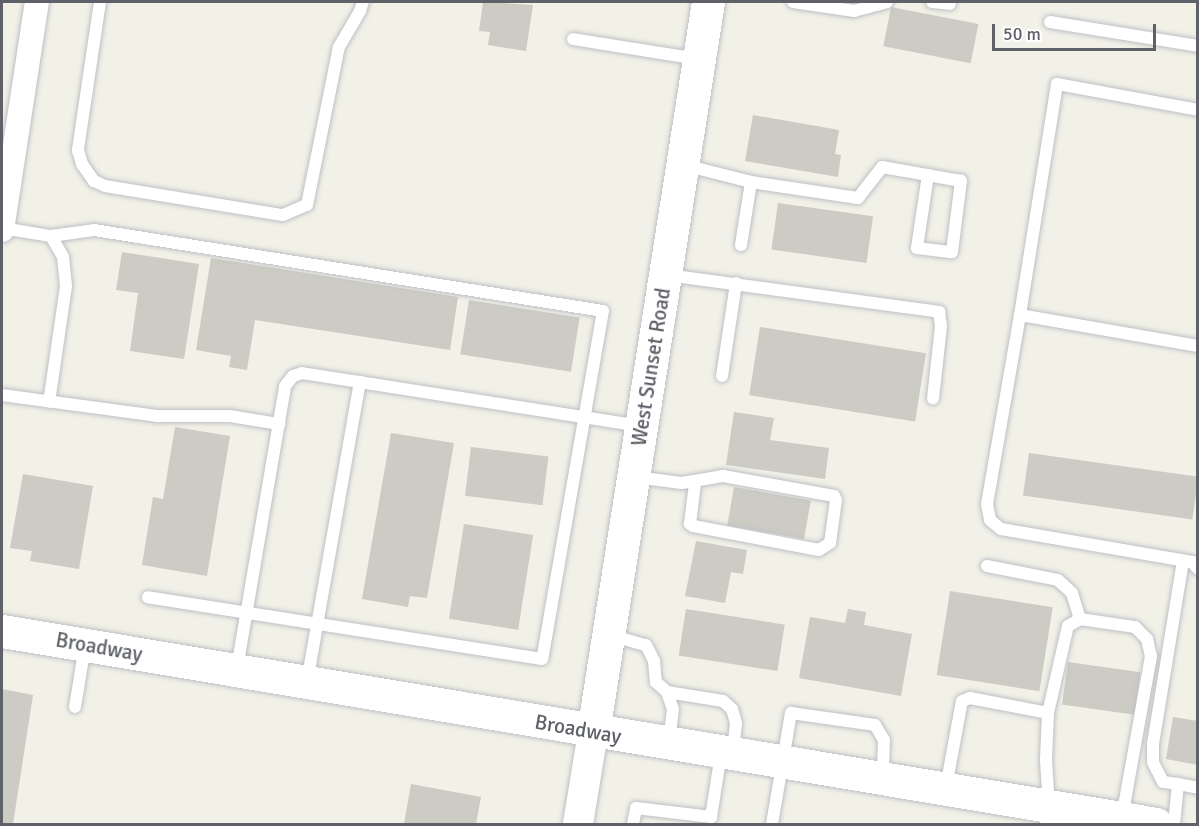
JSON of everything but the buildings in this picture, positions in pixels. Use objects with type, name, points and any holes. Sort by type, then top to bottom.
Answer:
[{"type":"main road","name":"West Sunset Road","points":[[593,732],[708,2]]},
{"type":"main road","name":"Broadway","points":[[2,631],[946,790],[1048,816],[1122,819],[1156,825]]},
{"type":"street","points":[[2,229],[37,2]]},
{"type":"street","points":[[578,825],[593,732]]},
{"type":"lane","points":[[100,2],[78,150],[82,164],[94,181],[105,186],[283,215],[307,205],[339,46],[363,2]]},
{"type":"lane","points":[[793,2],[854,11],[887,2]]},
{"type":"lane","points":[[932,2],[950,4]]},
{"type":"lane","points":[[1050,22],[1197,46]]},
{"type":"lane","points":[[573,39],[699,60]]},
{"type":"lane","points":[[1197,110],[1057,84],[987,504],[990,520],[1001,529],[1183,560],[1192,562],[1197,568]]},
{"type":"lane","points":[[683,165],[751,182],[858,198],[882,167],[928,175],[961,181],[952,252],[917,248],[928,175]]},
{"type":"lane","points":[[741,245],[751,182]]},
{"type":"lane","points":[[2,229],[51,236],[94,230],[603,311],[542,659],[147,597]]},
{"type":"lane","points":[[49,402],[66,286],[63,257],[51,236]]},
{"type":"lane","points":[[666,275],[939,312],[941,326],[933,399]]},
{"type":"lane","points":[[722,376],[736,283]]},
{"type":"lane","points":[[1020,315],[1197,346]]},
{"type":"lane","points":[[236,671],[285,386],[293,376],[302,373],[642,427]]},
{"type":"lane","points":[[307,683],[360,382]]},
{"type":"lane","points":[[2,395],[157,416],[230,417],[279,424]]},
{"type":"lane","points":[[634,477],[694,483],[723,476],[834,496],[837,500],[830,543],[819,550],[693,526],[690,524],[694,483]]},
{"type":"lane","points":[[1183,560],[1153,744],[1153,762],[1163,782],[1197,788]]},
{"type":"lane","points":[[987,566],[1059,580],[1072,592],[1080,619]]},
{"type":"lane","points":[[1048,816],[1046,760],[1048,713],[1068,626],[1080,619],[1135,627],[1147,639],[1151,656],[1122,819]]},
{"type":"lane","points":[[609,635],[646,645],[654,661],[656,682],[667,692],[673,709],[669,744]]},
{"type":"lane","points":[[75,707],[85,645]]},
{"type":"lane","points":[[633,825],[636,808],[711,817],[736,723],[732,709],[723,701],[667,692]]},
{"type":"lane","points":[[946,790],[962,701],[970,698],[1048,713]]},
{"type":"lane","points":[[772,825],[791,714],[875,725],[885,740],[883,780]]},
{"type":"lane","points":[[1174,825],[1178,784]]}]
